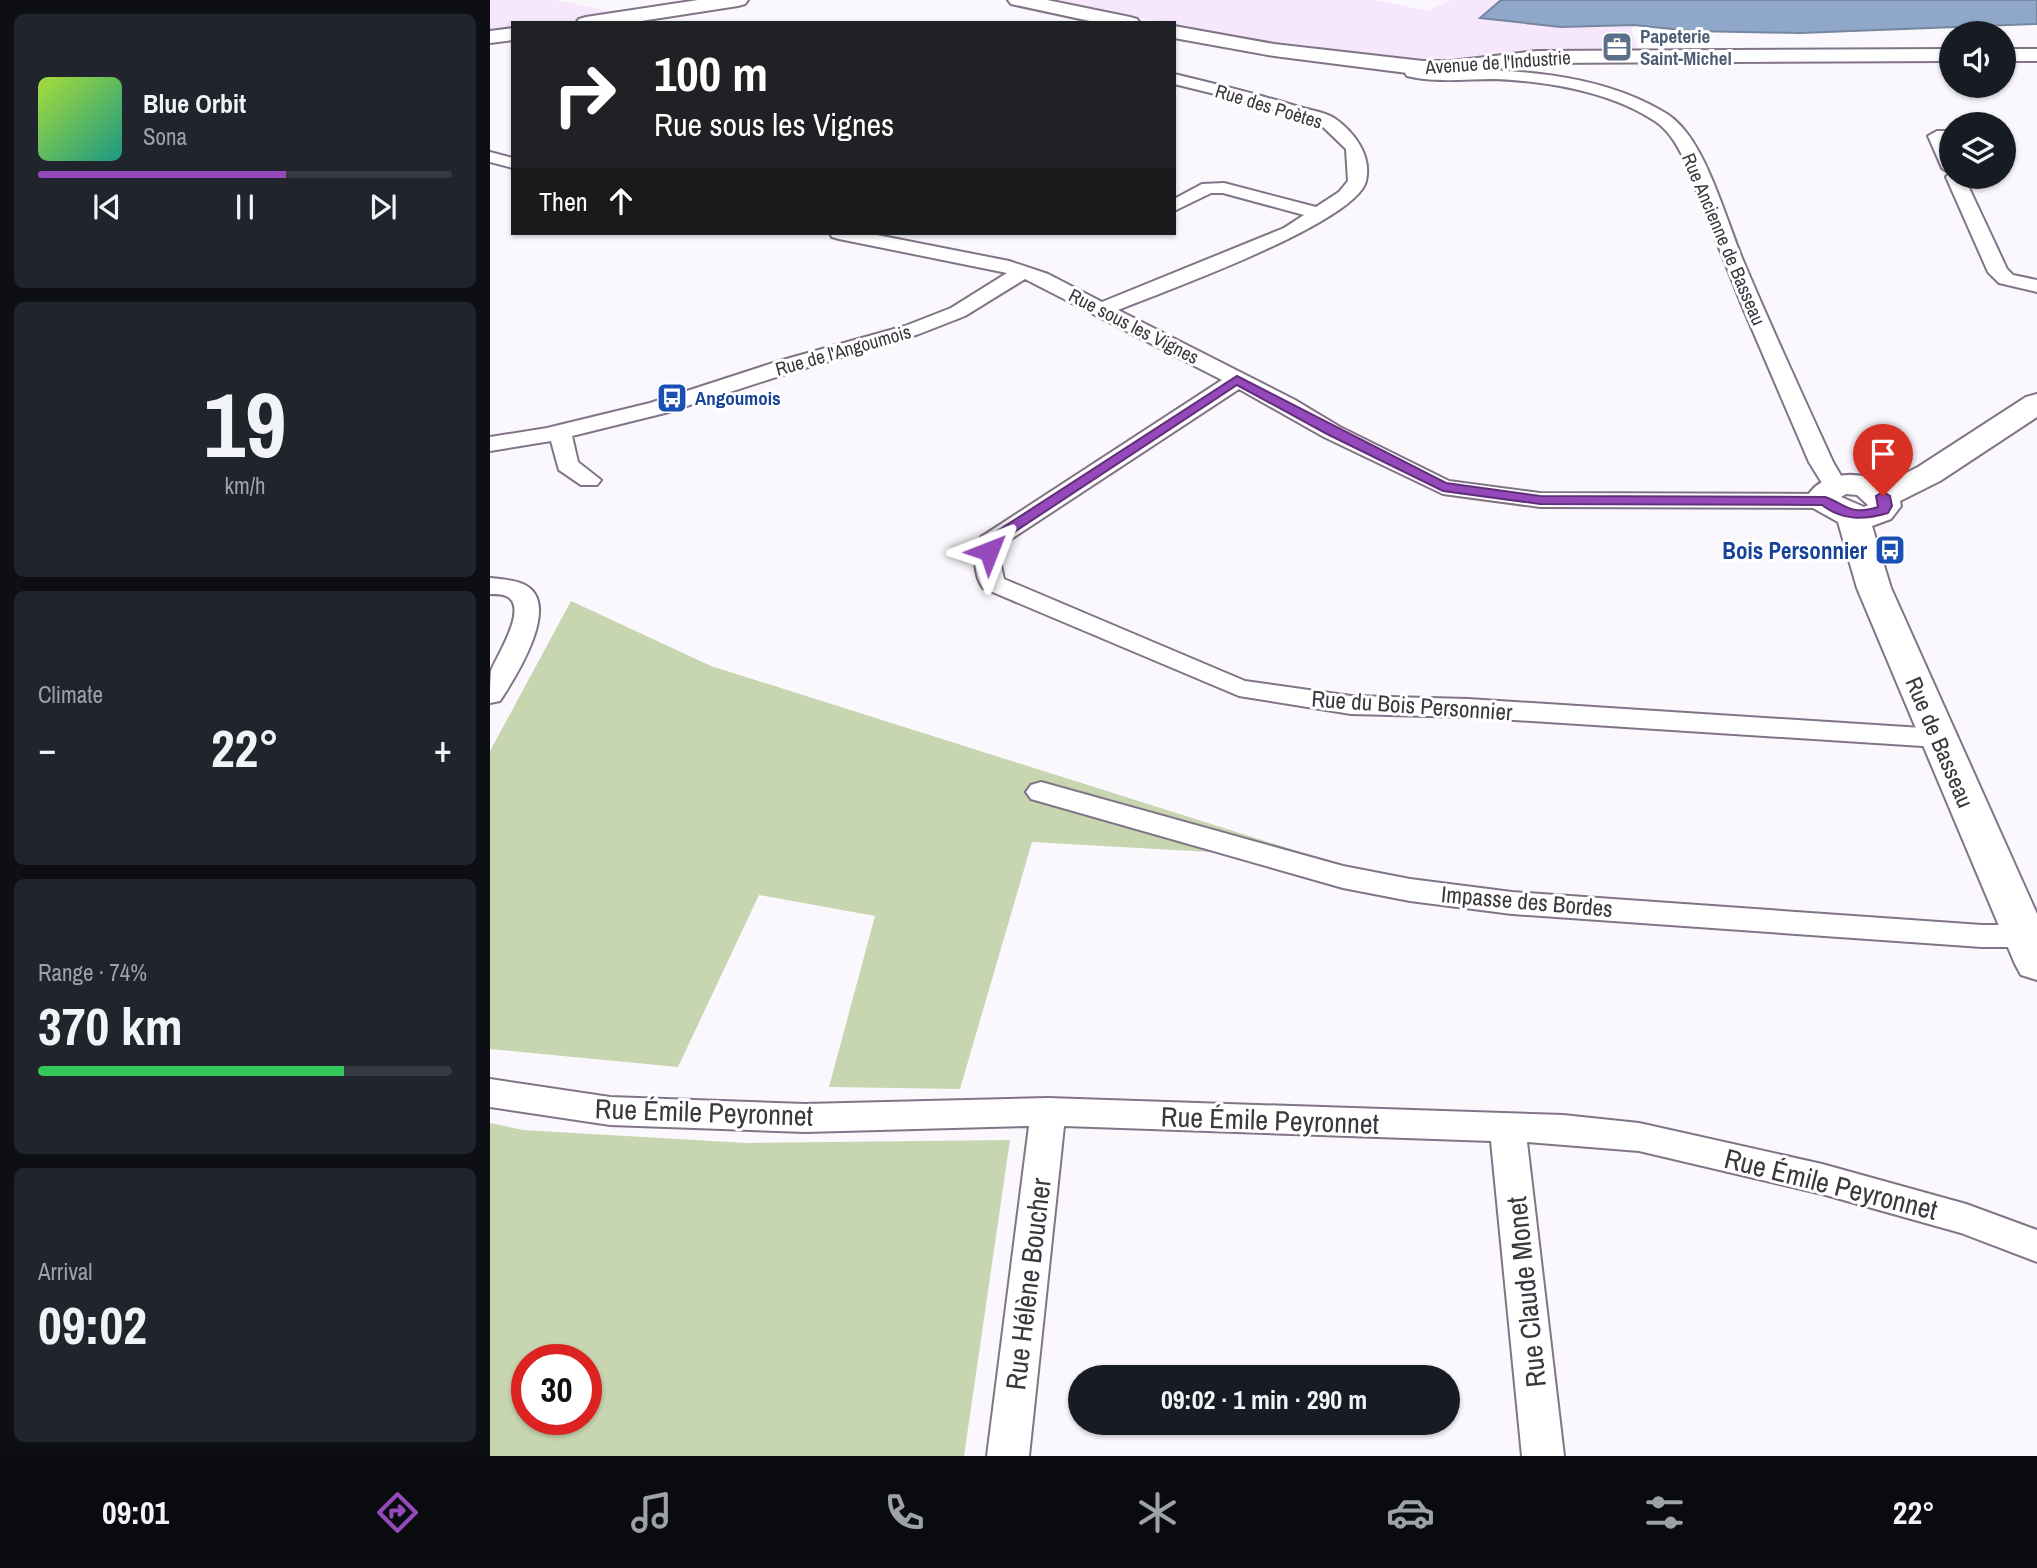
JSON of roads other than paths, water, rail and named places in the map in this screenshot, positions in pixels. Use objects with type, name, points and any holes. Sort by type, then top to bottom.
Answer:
[{"type":"street","points":[[599,21],[738,0]]},
{"type":"street","points":[[1018,0],[1120,21]]},
{"type":"street","name":"Avenue de l'Industrie","points":[[1176,32],[1371,63],[1451,68],[1537,57],[1939,55]]},
{"type":"street","points":[[490,37],[511,34]]},
{"type":"street","points":[[2016,55],[2037,55]]},
{"type":"street","name":"Rue Ancienne de Basseau","points":[[1371,63],[1370,65],[1381,68],[1427,74],[1508,75],[1577,85],[1625,100],[1658,115],[1679,134],[1693,159],[1752,307],[1821,462],[1849,500]]},
{"type":"street","name":"Rue des Poètes","points":[[1099,310],[1291,232],[1345,196],[1357,182],[1357,157],[1354,147],[1327,121],[1261,100],[1176,79]]},
{"type":"street","points":[[490,157],[511,162]]},
{"type":"street","points":[[1176,205],[1208,188],[1224,188],[1320,214]]},
{"type":"street","points":[[1960,189],[1998,272],[2006,279],[2037,286]]},
{"type":"street","name":"Rue sous les Vignes","points":[[849,235],[1002,265],[1041,278],[1332,432],[1443,487],[1540,500],[1849,500]]},
{"type":"street","name":"Rue de l'Angoumois","points":[[490,444],[560,432],[657,408],[787,366],[912,330],[958,312],[1023,272]]},
{"type":"street","name":"Rue du Bois Personnier","points":[[1237,380],[990,542],[988,561],[992,583],[1239,688],[1351,705],[1468,708],[1938,738]]},
{"type":"street","points":[[1849,500],[1929,474],[2037,403]]},
{"type":"street","points":[[560,432],[567,465],[589,480]]},
{"type":"street","name":"Rue de Basseau","points":[[1849,500],[1874,588],[1938,738],[2033,945]]},
{"type":"street","points":[[490,586],[517,591],[526,600],[528,612],[519,643],[490,695]]},
{"type":"street","name":"Impasse des Bordes","points":[[1041,792],[1343,877],[1410,890],[1512,903],[1982,936],[2033,945]]},
{"type":"street","name":"Rue Émile Peyronnet","points":[[490,1093],[610,1111],[805,1118],[1048,1112],[1563,1129],[1639,1137],[1822,1179],[1966,1219],[2037,1246]]},
{"type":"street","name":"Rue Hélène Boucher","points":[[1008,1456],[1048,1112]]},
{"type":"street","name":"Rue Claude Monet","points":[[1507,1129],[1514,1174],[1542,1456]]},
{"type":"water","points":[[1501,0],[2037,0],[2037,24],[2016,25],[2016,21],[1939,21],[1939,28],[1800,33],[1691,31],[1634,25],[1561,27],[1480,18]]},
{"type":"place","name":"Papeterie Saint-Michel","points":[[1617,47]]},
{"type":"place","name":"Angoumois","points":[[672,398]]},
{"type":"place","name":"Bois Personnier","points":[[1890,550]]}]
